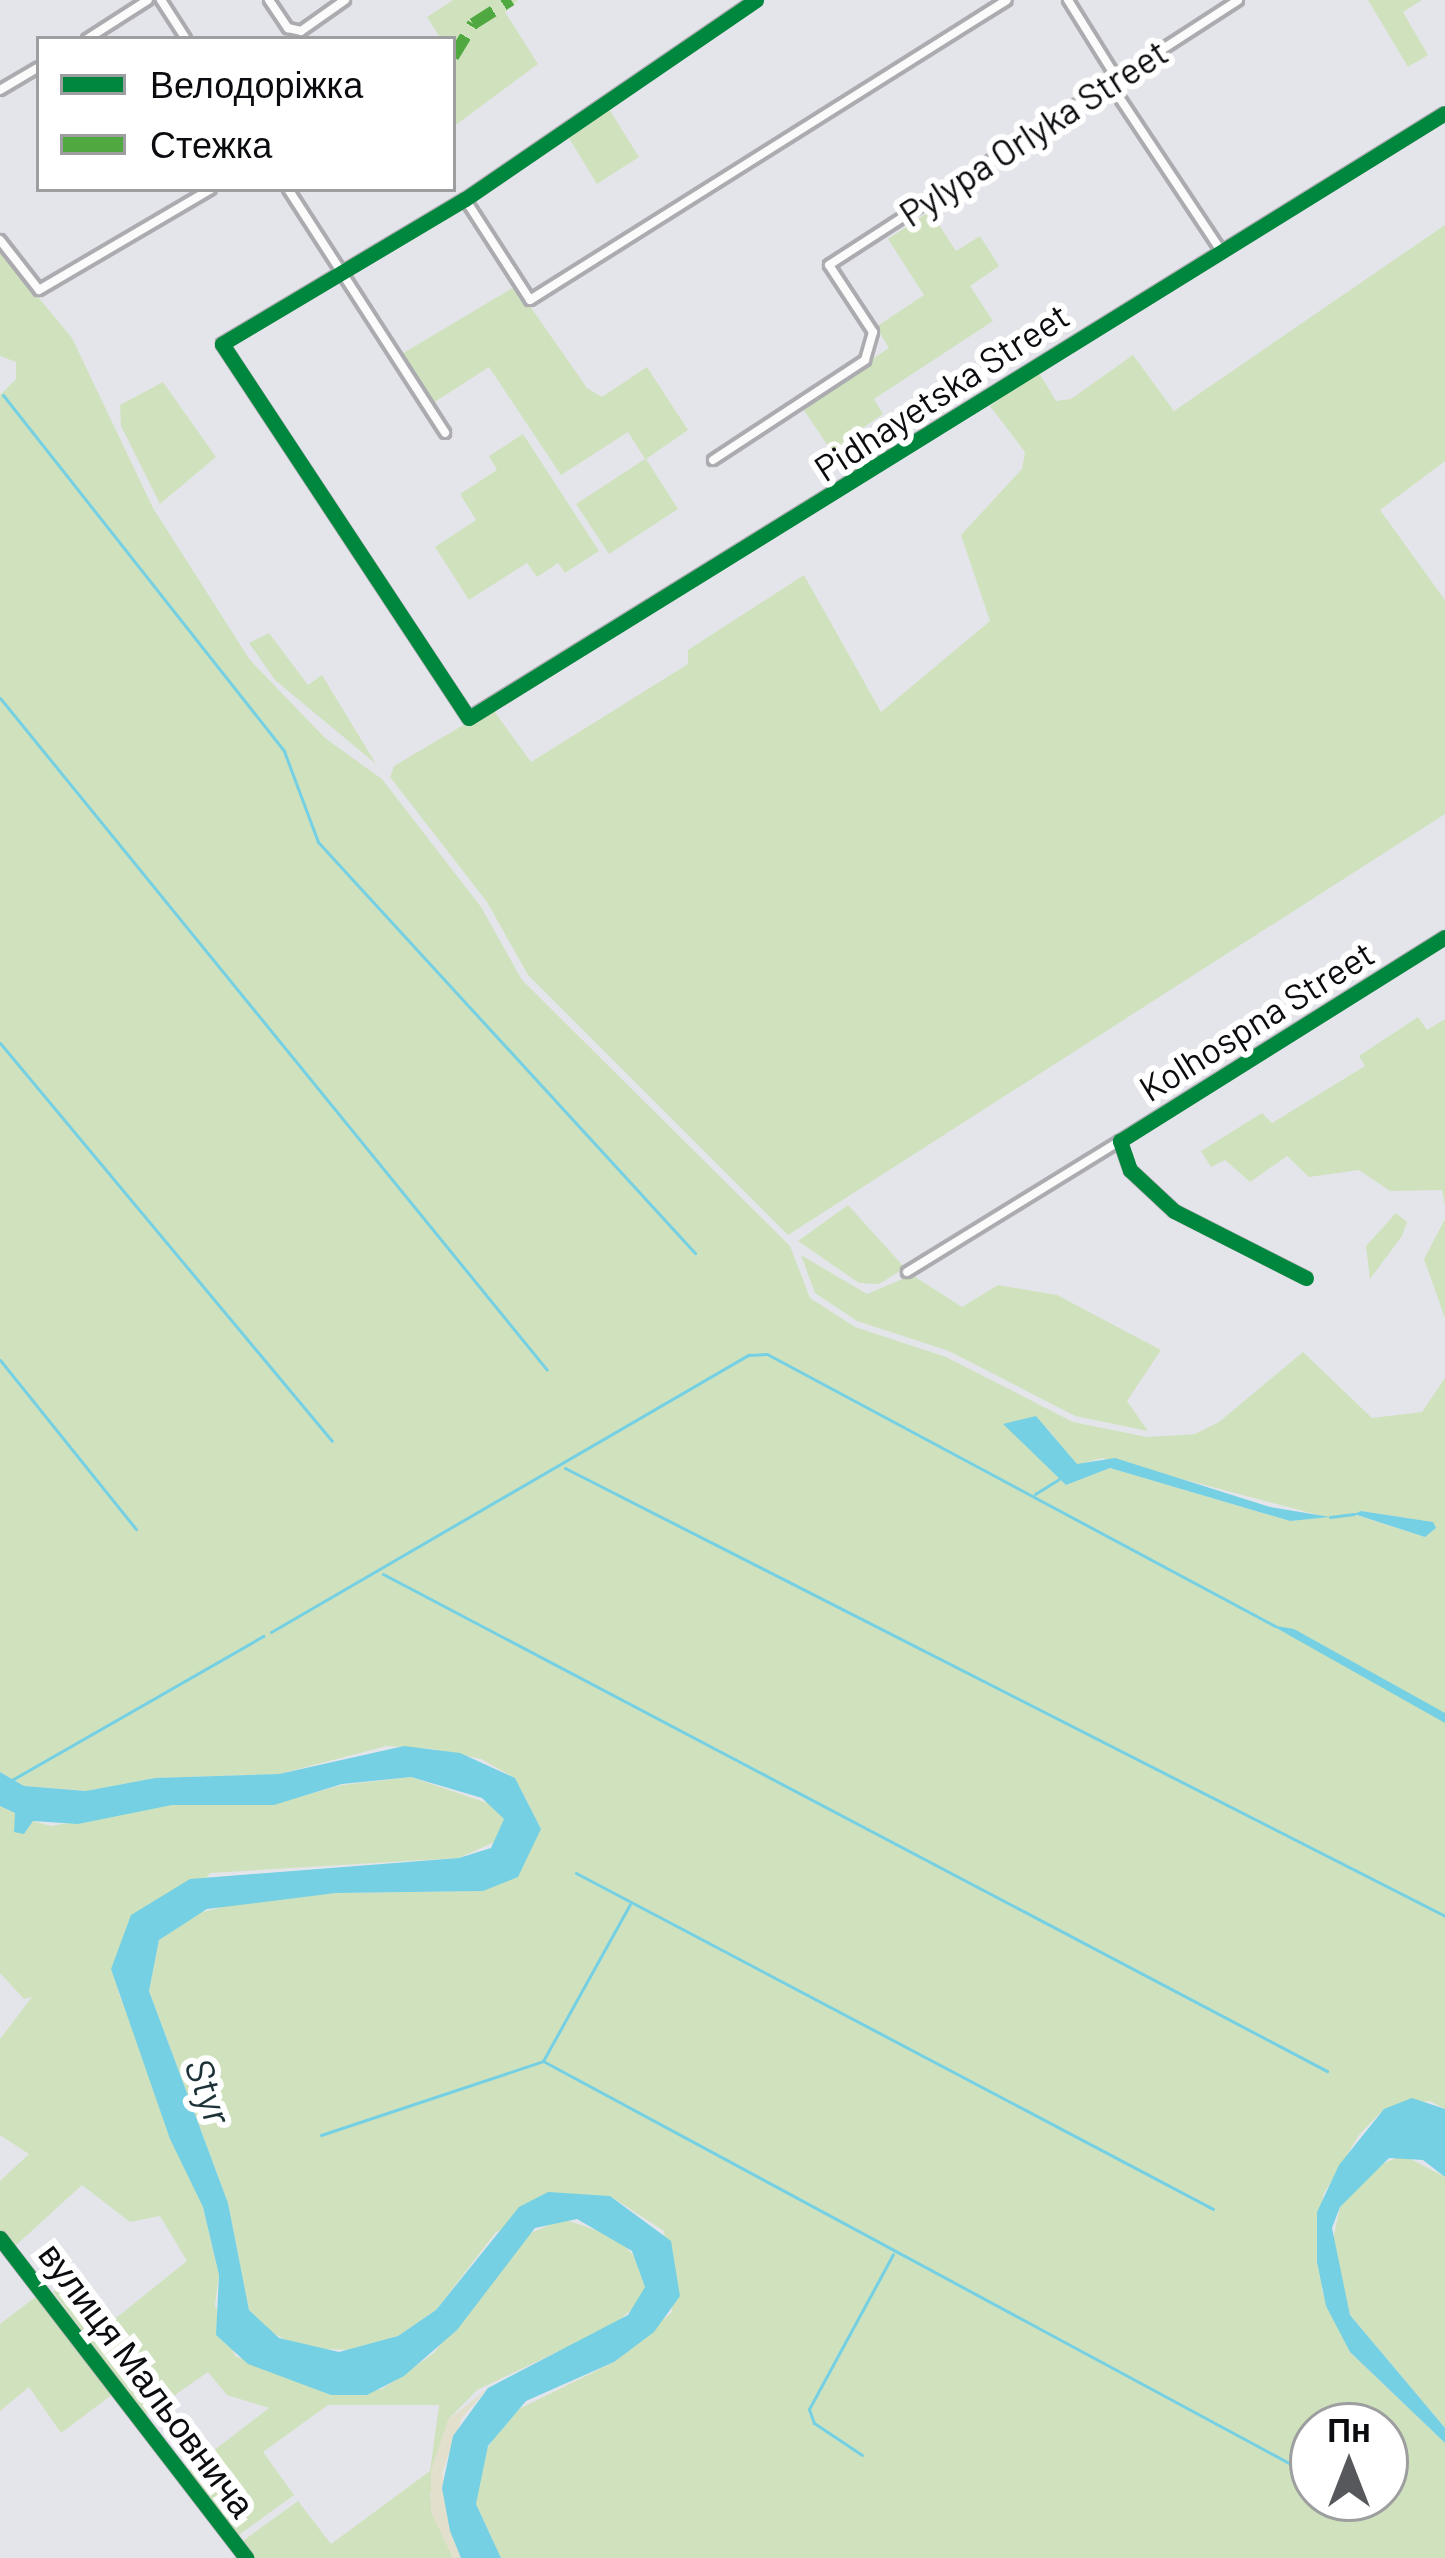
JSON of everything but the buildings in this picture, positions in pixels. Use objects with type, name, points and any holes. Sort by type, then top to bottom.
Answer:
[{"type":"street","points":[[92,36],[148,0]]},
{"type":"street","points":[[161,0],[184,36]]},
{"type":"street","points":[[268,0],[289,28],[301,31],[345,0]]},
{"type":"street","points":[[344,272],[465,199],[756,0]]},
{"type":"street","points":[[465,199],[530,300],[1007,0]]},
{"type":"street","points":[[1068,0],[1115,77],[1117,94],[1220,250]]},
{"type":"street","name":"Pylypa Orlyka Street","points":[[713,460],[865,360],[872,332],[829,265],[1238,0]]},
{"type":"street","points":[[0,90],[36,69]]},
{"type":"street","name":"Pidhayetska Street","points":[[344,272],[222,344],[469,718],[764,542],[1220,250],[1445,113]]},
{"type":"street","points":[[0,240],[39,290],[206,192]]},
{"type":"street","points":[[290,192],[445,433]]},
{"type":"street","name":"Kolhospna Street","points":[[1306,1278],[1174,1211],[1130,1170],[1120,1141],[1445,937]]},
{"type":"street","points":[[908,1272],[1120,1141]]},
{"type":"street","name":"вулиця Мальовнича","points":[[0,2238],[246,2558]]},
{"type":"green space","points":[[453,0],[518,0],[505,12],[538,64],[456,125],[456,36],[439,36],[427,17]]},
{"type":"green space","points":[[1368,0],[1422,0],[1403,12],[1428,55],[1408,67]]},
{"type":"green space","points":[[609,109],[639,157],[597,184],[567,135]]},
{"type":"green space","points":[[930,211],[956,251],[980,236],[999,266],[970,286],[993,321],[874,399],[883,414],[848,438],[868,469],[851,480],[801,406],[889,348],[876,327],[924,295],[888,239]]},
{"type":"green space","points":[[1445,225],[1445,461],[1380,510],[1445,600],[1445,814],[788,1235],[528,975],[487,902],[390,777],[394,766],[492,708],[531,762],[688,664],[688,650],[804,575],[881,712],[990,621],[961,535],[1022,469],[1025,452],[990,406],[1038,371],[1056,401],[1071,399],[1133,355],[1174,411]]},
{"type":"green space","points":[[0,251],[72,338],[153,508],[250,660],[325,738],[382,779],[481,907],[522,980],[790,1246],[810,1298],[855,1327],[946,1357],[1073,1422],[1147,1437],[1195,1434],[1219,1422],[1303,1352],[1372,1418],[1422,1412],[1445,1378],[1445,2109],[1430,2101],[1384,2109],[1359,2135],[1323,2195],[1322,2291],[1350,2352],[1402,2402],[1289,2402],[1289,2522],[1409,2522],[1409,2409],[1445,2443],[1445,2558],[501,2558],[476,2504],[481,2458],[511,2413],[614,2362],[672,2312],[664,2231],[610,2196],[496,2232],[436,2310],[398,2336],[352,2350],[303,2348],[268,2331],[249,2310],[228,2203],[149,1991],[159,1940],[188,1916],[230,1905],[336,1893],[483,1891],[541,1829],[515,1778],[481,1759],[433,1749],[387,1746],[279,1774],[155,1778],[87,1791],[24,1786],[0,1772],[0,395],[16,379],[16,362],[0,356]],"holes":[[[1004,1424],[1046,1427],[1077,1465],[1102,1458],[1326,1517],[1290,1521],[1110,1468],[1066,1485]],[[1361,1511],[1432,1522],[1436,1528],[1425,1537],[1356,1515]]]},
{"type":"green space","points":[[516,286],[587,388],[602,397],[647,367],[688,430],[646,459],[678,509],[609,554],[576,504],[645,459],[628,432],[561,475],[489,367],[433,403],[400,355]]},
{"type":"green space","points":[[163,382],[216,457],[160,504],[121,426],[120,405]]},
{"type":"green space","points":[[523,434],[599,551],[565,573],[558,563],[537,577],[527,563],[469,600],[435,547],[476,520],[460,494],[497,470],[489,456]]},
{"type":"green space","points":[[269,633],[308,685],[322,675],[376,764],[275,680],[249,643]]},
{"type":"green space","points":[[1418,1017],[1427,1030],[1445,1019],[1445,1205],[1442,1190],[1390,1191],[1359,1170],[1309,1177],[1287,1156],[1250,1182],[1225,1160],[1211,1167],[1201,1151],[1262,1113],[1272,1123],[1365,1066],[1359,1056]]},
{"type":"green space","points":[[848,1205],[905,1268],[879,1284],[859,1283],[798,1241]]},
{"type":"green space","points":[[1396,1213],[1407,1222],[1402,1236],[1370,1279],[1366,1246]]},
{"type":"green space","points":[[1445,1219],[1445,1318],[1424,1259]]},
{"type":"green space","points":[[801,1255],[867,1294],[912,1275],[962,1307],[998,1285],[1057,1295],[1161,1350],[1127,1401],[1148,1431],[1075,1416],[949,1351],[857,1321],[815,1293]]},
{"type":"green space","points":[[411,1777],[493,1805],[504,1819],[501,1839],[459,1858],[210,1873],[118,1991],[203,2207],[219,2275],[215,2305],[235,2356],[331,2395],[382,2389],[434,2353],[524,2236],[563,2219],[616,2237],[639,2261],[645,2287],[641,2302],[612,2326],[477,2390],[448,2420],[430,2496],[453,2558],[252,2558],[240,2543],[298,2501],[331,2544],[430,2471],[439,2405],[328,2405],[263,2452],[294,2495],[236,2537],[187,2471],[269,2408],[227,2395],[208,2372],[145,2416],[53,2292],[79,2273],[116,2318],[187,2261],[160,2216],[130,2222],[82,2185],[14,2247],[0,2231],[0,2181],[29,2154],[0,2135],[0,2039],[32,1997],[24,1999],[0,1973],[0,1806],[15,1813],[24,1834],[33,1821],[51,1826],[172,1805],[274,1804],[342,1785]]},
{"type":"green space","points":[[1403,2155],[1445,2177],[1445,2428],[1350,2315],[1333,2239],[1340,2207],[1375,2167]]},
{"type":"green space","points":[[42,2292],[117,2391],[61,2433],[29,2387],[0,2411],[0,2324]]},
{"type":"sand","points":[[488,2388],[462,2418],[442,2473],[461,2558],[453,2558],[431,2512],[431,2471],[448,2420]]},
{"type":"water","points":[[1036,1416],[1077,1464],[1115,1458],[1270,1507],[1330,1517],[1290,1521],[1110,1468],[1066,1485],[1003,1424]]},
{"type":"water","points":[[1361,1511],[1433,1522],[1436,1528],[1425,1537],[1354,1514]]},
{"type":"water","points":[[1271,1625],[1294,1629],[1445,1713],[1445,1723]]},
{"type":"water","name":"Styr","points":[[404,1746],[460,1753],[515,1778],[541,1829],[518,1877],[483,1891],[336,1893],[207,1909],[159,1940],[149,1991],[228,2203],[249,2310],[279,2338],[339,2352],[398,2336],[436,2310],[519,2207],[548,2192],[610,2196],[671,2241],[680,2296],[654,2332],[614,2362],[526,2401],[488,2446],[476,2504],[501,2558],[461,2558],[450,2531],[442,2488],[453,2436],[488,2388],[628,2315],[645,2287],[632,2251],[577,2219],[535,2228],[457,2330],[404,2376],[367,2395],[331,2395],[248,2364],[216,2335],[219,2275],[203,2207],[170,2139],[111,1969],[131,1915],[190,1879],[459,1858],[491,1848],[504,1819],[482,1798],[411,1777],[342,1784],[274,1805],[172,1805],[78,1824],[33,1821],[24,1834],[14,1832],[15,1813],[0,1806],[0,1772],[24,1786],[86,1791],[155,1778],[279,1774]]},
{"type":"water","points":[[1412,2098],[1445,2109],[1445,2177],[1423,2160],[1389,2158],[1340,2207],[1332,2228],[1350,2315],[1445,2428],[1445,2443],[1409,2409],[1409,2402],[1402,2402],[1350,2352],[1326,2306],[1317,2262],[1317,2212],[1339,2165],[1384,2109]]},
{"type":"waterway","points":[[3,395],[284,751],[318,842],[695,1253]]},
{"type":"waterway","points":[[0,698],[547,1370]]},
{"type":"waterway","points":[[0,1043],[332,1441]]},
{"type":"waterway","points":[[271,1632],[748,1355],[767,1354],[1275,1626]]},
{"type":"waterway","points":[[0,1360],[136,1529]]},
{"type":"waterway","points":[[565,1468],[1445,1916]]},
{"type":"waterway","points":[[1035,1494],[1059,1479]]},
{"type":"waterway","points":[[1330,1517],[1354,1514]]},
{"type":"waterway","points":[[383,1574],[1327,2071]]},
{"type":"waterway","points":[[10,1781],[263,1636]]},
{"type":"waterway","points":[[576,1873],[1213,2209]]},
{"type":"waterway","points":[[321,2135],[543,2061],[630,1904]]},
{"type":"waterway","points":[[543,2061],[1289,2463]]},
{"type":"waterway","points":[[862,2455],[814,2423],[809,2409],[893,2254]]},
{"type":"marked path","points":[[456,52],[473,24],[511,0]]},
{"type":"cycle path","points":[[756,0],[465,199],[222,344],[469,718],[1445,113]]},
{"type":"cycle path","points":[[1306,1278],[1174,1211],[1130,1170],[1120,1141],[1445,937]]},
{"type":"cycle path","points":[[0,2238],[246,2558]]}]
